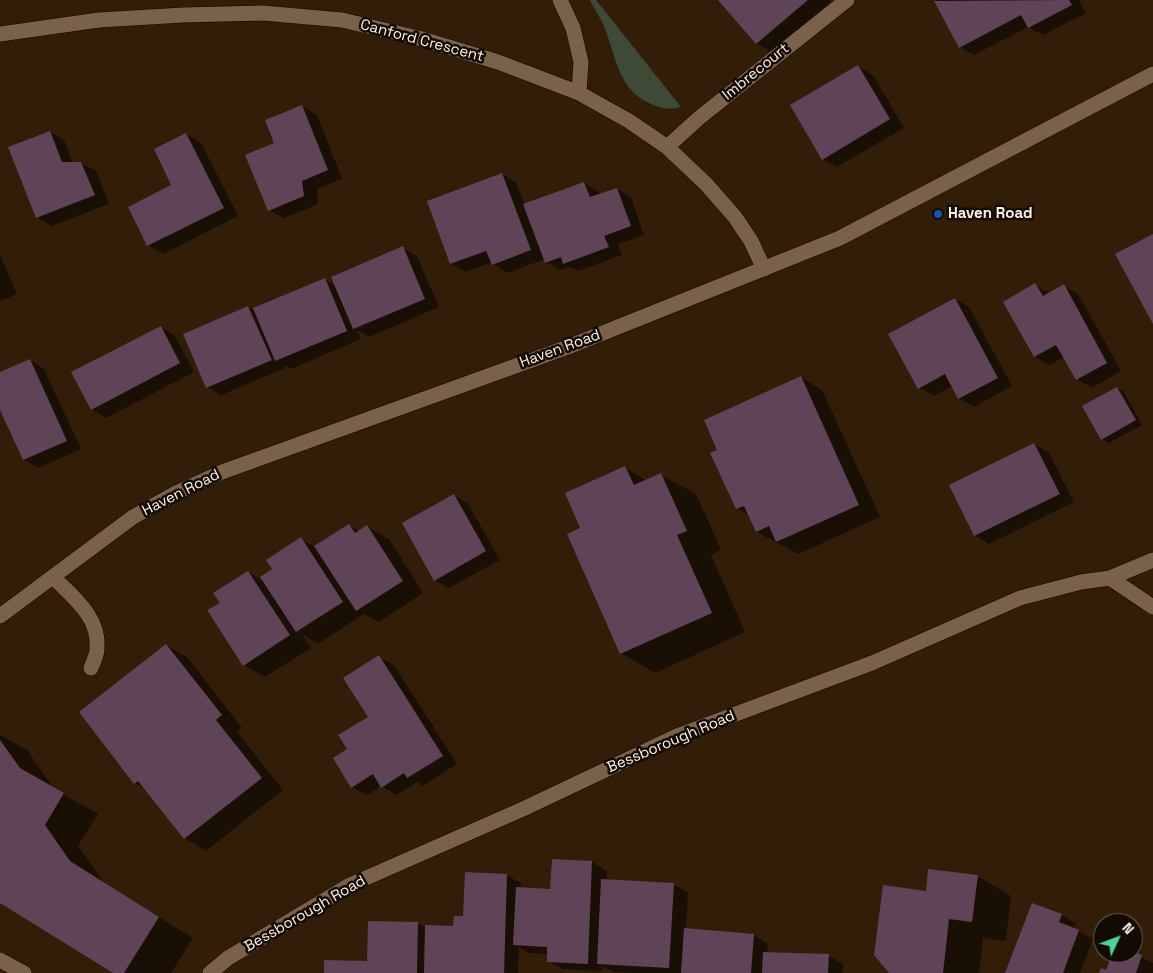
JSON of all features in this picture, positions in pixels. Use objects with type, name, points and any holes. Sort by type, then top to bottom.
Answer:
[{"type":"street","points":[[560,0],[573,28],[581,62],[579,93]]},
{"type":"street","name":"Imbrecourt","points":[[667,147],[699,118],[847,0]]},
{"type":"street","name":"Canford Crescent","points":[[0,34],[100,20],[263,13],[342,20],[422,39],[498,62],[579,93],[629,121],[667,147],[706,184],[735,217],[751,241],[764,269]]},
{"type":"street","name":"Haven Road","points":[[0,616],[133,517],[176,492],[222,472],[568,347],[840,238],[1153,74]]},
{"type":"street","name":"Bessborough Road","points":[[210,973],[228,958],[350,885],[523,809],[677,736],[872,663],[1020,598],[1081,582],[1110,578],[1153,560]]},
{"type":"street","points":[[53,577],[89,614],[96,631],[97,650],[91,668]]},
{"type":"street","points":[[1110,578],[1153,607]]},
{"type":"street","points":[[0,960],[24,973]]},
{"type":"green space","points":[[590,0],[596,0],[681,107],[669,109],[659,107],[640,98],[631,90],[619,70],[603,24]]},
{"type":"building","points":[[718,0],[808,0],[756,44]]},
{"type":"building","points":[[1069,0],[1072,5],[1028,28],[1021,15],[959,48],[934,1]]},
{"type":"building","points":[[858,65],[890,119],[822,160],[790,105]]},
{"type":"building","points":[[302,105],[328,170],[302,181],[304,196],[268,211],[245,155],[274,143],[265,120]]},
{"type":"building","points":[[50,131],[62,162],[81,162],[95,195],[36,218],[8,147]]},
{"type":"building","points":[[186,133],[224,208],[147,246],[128,207],[171,185],[154,149]]},
{"type":"building","points":[[502,173],[531,250],[492,265],[486,251],[450,264],[427,201]]},
{"type":"building","points":[[584,182],[590,197],[617,188],[631,226],[604,236],[609,247],[563,264],[561,257],[545,263],[523,204]]},
{"type":"building","points":[[1153,234],[1153,324],[1115,254]]},
{"type":"building","points":[[403,246],[425,299],[353,329],[331,277]]},
{"type":"building","points":[[325,278],[347,331],[275,361],[253,308]]},
{"type":"building","points":[[1035,283],[1043,296],[1064,284],[1107,363],[1076,380],[1056,345],[1034,357],[1003,302]]},
{"type":"building","points":[[955,298],[998,378],[958,399],[945,374],[918,389],[888,334]]},
{"type":"building","points":[[248,306],[272,360],[206,388],[183,334]]},
{"type":"building","points":[[161,326],[180,363],[91,410],[71,372]]},
{"type":"building","points":[[30,359],[67,441],[23,460],[0,410],[0,372]]},
{"type":"building","points":[[801,376],[859,505],[776,542],[769,526],[756,532],[744,506],[736,509],[710,453],[717,450],[704,420]]},
{"type":"building","points":[[1117,387],[1136,420],[1101,440],[1082,406]]},
{"type":"building","points":[[1034,443],[1060,494],[974,536],[949,485]]},
{"type":"building","points":[[625,466],[634,485],[661,473],[687,531],[677,535],[712,613],[620,654],[567,534],[580,528],[565,493]]},
{"type":"building","points":[[454,494],[486,551],[434,581],[402,523]]},
{"type":"building","points":[[349,524],[355,533],[367,525],[403,581],[356,611],[314,546]]},
{"type":"building","points":[[301,537],[343,602],[296,632],[260,577],[272,569],[266,560]]},
{"type":"building","points":[[248,571],[290,635],[243,666],[207,610],[220,603],[213,593]]},
{"type":"building","points":[[166,644],[222,715],[216,720],[262,778],[184,839],[138,781],[134,784],[79,712]]},
{"type":"building","points":[[379,655],[443,756],[407,778],[404,773],[381,788],[373,774],[351,788],[333,758],[347,749],[338,735],[368,717],[343,678]]},
{"type":"building","points":[[0,740],[20,768],[64,793],[45,825],[70,861],[159,917],[124,973],[113,973],[0,903]]},
{"type":"building","points":[[552,859],[592,861],[588,964],[547,962],[547,947],[513,945],[516,887],[550,889]]},
{"type":"building","points":[[928,869],[978,875],[972,922],[949,919],[943,973],[889,973],[874,955],[883,885],[926,891]]},
{"type":"building","points":[[465,872],[507,874],[504,973],[424,973],[425,925],[453,926],[454,916],[463,916]]},
{"type":"building","points":[[601,879],[674,883],[669,968],[597,964]]},
{"type":"building","points":[[1032,903],[1062,914],[1059,922],[1079,930],[1063,973],[1005,973]]},
{"type":"building","points":[[368,921],[418,922],[417,973],[324,973],[324,960],[367,961]]},
{"type":"building","points":[[684,928],[754,934],[751,973],[681,973]]},
{"type":"building","points":[[763,952],[829,954],[828,973],[762,973]]},
{"type":"building","points":[[1109,963],[1139,963],[1136,973],[1099,973],[1101,968],[1106,970]]},
{"type":"place","name":"Haven Road","points":[[938,214]]}]
